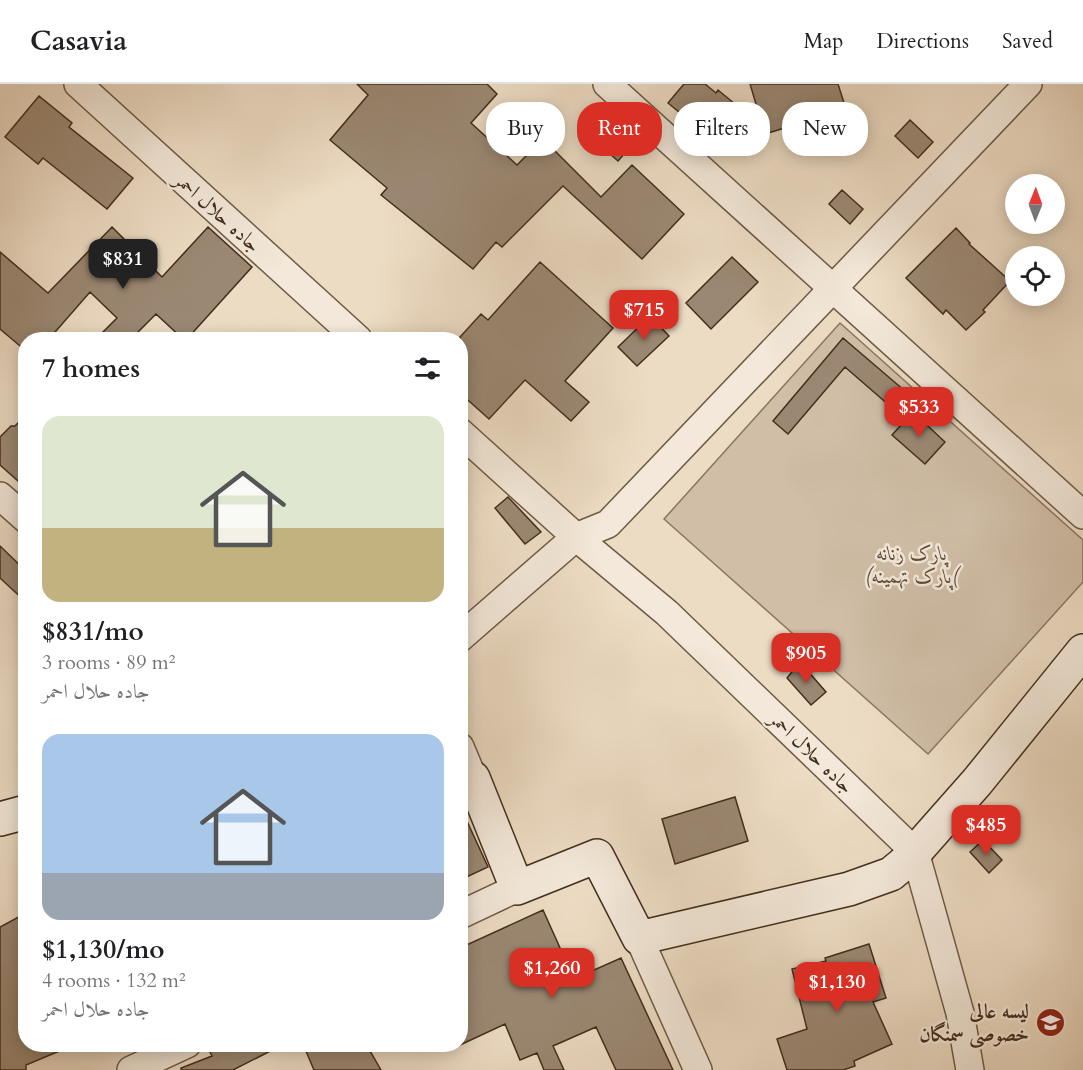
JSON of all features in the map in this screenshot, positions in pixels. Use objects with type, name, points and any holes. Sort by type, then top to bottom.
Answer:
[{"type":"street","name":"جاده حلال احمر","points":[[78,84],[350,332]]},
{"type":"street","points":[[607,84],[1083,515]]},
{"type":"street","points":[[468,631],[576,537],[608,524],[1028,84]]},
{"type":"street","name":"جاده حلال احمر","points":[[468,439],[576,537],[667,612],[915,852]]},
{"type":"street","points":[[0,496],[18,512]]},
{"type":"street","points":[[639,938],[849,889],[891,874],[915,852],[977,782],[1083,651]]},
{"type":"street","points":[[468,783],[518,888]]},
{"type":"street","points":[[0,819],[18,814]]},
{"type":"street","points":[[915,852],[960,1013],[970,1070]]},
{"type":"street","points":[[468,911],[597,856],[639,938],[698,1070]]},
{"type":"street","points":[[140,1059],[162,1052]]},
{"type":"green space","name":"پارک زنانه (پارک تهمینه(","points":[[840,323],[1083,540],[1083,582],[928,754],[664,519]]},
{"type":"building","points":[[357,84],[487,84],[497,94],[490,102],[486,102],[486,106],[471,123],[486,137],[486,156],[507,156],[517,165],[526,156],[560,156],[601,197],[632,165],[684,214],[642,259],[563,186],[502,247],[496,242],[473,269],[381,195],[387,188],[330,140],[368,95]]},
{"type":"building","points":[[684,84],[705,84],[716,93],[718,90],[733,102],[674,102],[674,108],[668,103]]},
{"type":"building","points":[[750,84],[838,84],[844,102],[782,102],[782,129],[770,132],[770,102],[755,102]]},
{"type":"building","points":[[39,96],[72,123],[69,127],[133,178],[107,209],[43,158],[38,164],[5,137]]},
{"type":"building","points":[[910,120],[933,142],[918,158],[895,136]]},
{"type":"building","points":[[612,156],[622,156],[618,161]]},
{"type":"building","points":[[842,190],[863,209],[850,224],[829,204]]},
{"type":"building","points":[[112,227],[162,277],[208,227],[252,267],[193,332],[175,332],[156,314],[138,332],[103,332],[117,318],[90,292],[55,332],[18,332],[18,344],[0,329],[0,252],[48,293]]},
{"type":"building","points":[[956,228],[969,244],[1005,276],[1005,286],[983,310],[985,312],[966,330],[946,310],[943,314],[906,278]]},
{"type":"building","points":[[732,257],[758,282],[711,329],[686,303]]},
{"type":"building","points":[[540,262],[613,328],[565,381],[589,402],[571,421],[525,380],[489,419],[468,400],[468,332],[465,332],[481,314],[488,320]]},
{"type":"building","points":[[650,316],[669,336],[637,366],[618,347]]},
{"type":"building","points":[[843,338],[912,397],[898,413],[845,367],[788,434],[773,421]]},
{"type":"building","points":[[913,412],[945,442],[925,464],[892,435]]},
{"type":"building","points":[[18,423],[18,481],[0,465],[0,437],[11,426]]},
{"type":"building","points":[[508,497],[541,532],[525,544],[495,508]]},
{"type":"building","points":[[0,546],[18,563],[18,595],[0,578]]},
{"type":"building","points":[[800,662],[826,692],[811,705],[787,678]]},
{"type":"building","points":[[735,797],[748,841],[675,864],[662,819]]},
{"type":"building","points":[[468,823],[488,867],[468,876]]},
{"type":"building","points":[[983,840],[1002,860],[989,873],[970,852]]},
{"type":"building","points":[[543,910],[574,979],[621,958],[673,1070],[616,1070],[596,1027],[553,1046],[564,1070],[544,1070],[537,1053],[520,1060],[505,1024],[468,1041],[468,944]]},
{"type":"building","points":[[18,917],[18,1052],[57,1052],[26,1065],[26,1070],[0,1070],[0,927]]},
{"type":"building","points":[[869,944],[886,998],[873,1002],[892,1044],[854,1061],[855,1066],[843,1070],[787,1070],[777,1039],[807,1029],[792,969],[826,961],[825,958]]},
{"type":"building","points":[[210,1052],[268,1052],[233,1070],[181,1070],[181,1068],[212,1056]]},
{"type":"building","points":[[306,1052],[371,1052],[381,1070],[314,1070]]},
{"type":"place","name":"لیسه عالی خصوصی سمنگان","points":[[1050,1022]]}]
